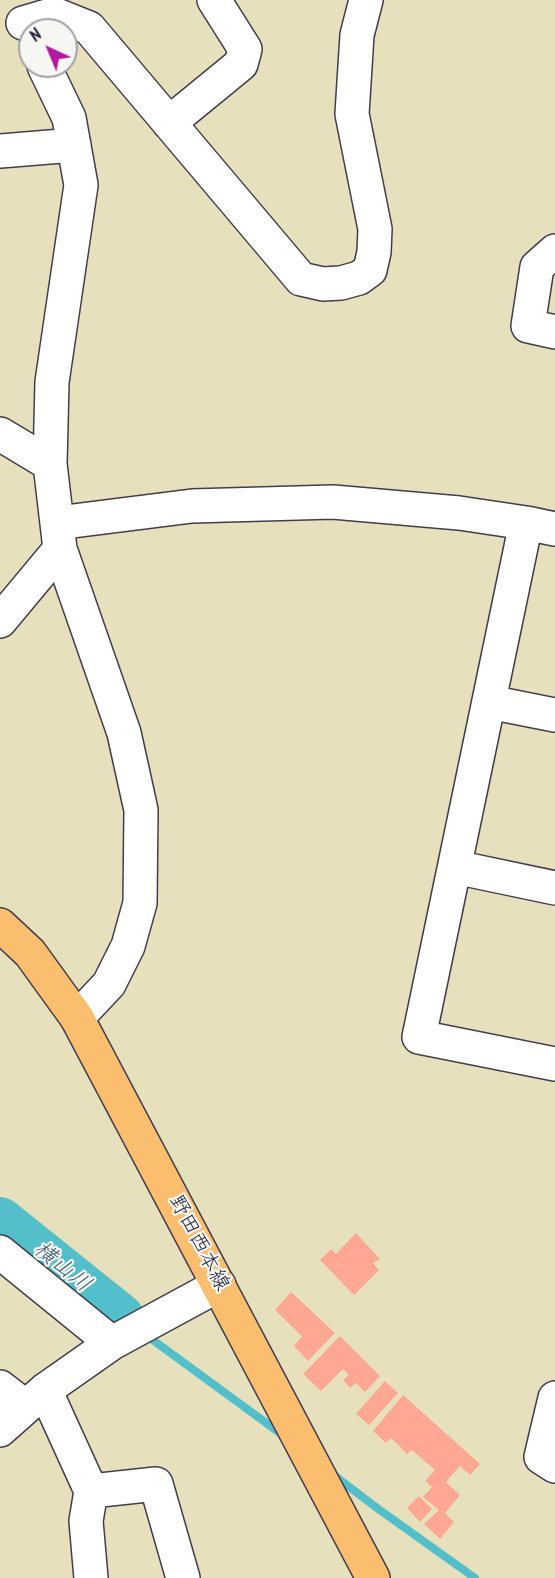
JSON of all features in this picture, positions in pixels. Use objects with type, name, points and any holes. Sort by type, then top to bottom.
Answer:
[{"type":"main road","name":"野田西本線","points":[[0,925],[30,953],[77,1018],[373,1578]]},
{"type":"street","points":[[169,123],[241,64],[245,49],[214,0]]},
{"type":"street","points":[[78,24],[89,28],[301,279],[323,284],[341,283],[359,278],[370,270],[374,252],[375,229],[352,114],[357,35],[366,0]]},
{"type":"street","points":[[31,18],[54,14],[64,18]]},
{"type":"street","points":[[50,78],[69,118],[81,185],[52,382],[50,464],[58,536],[124,733],[141,810],[140,903],[128,946],[109,984],[77,1018]]},
{"type":"street","points":[[0,151],[74,146]]},
{"type":"street","points":[[555,251],[537,267],[528,326],[555,332]]},
{"type":"street","points":[[0,434],[50,464]]},
{"type":"street","points":[[0,621],[58,536],[192,506],[333,502],[459,513],[541,526],[489,702],[419,1036],[555,1064]]},
{"type":"street","points":[[489,702],[555,715]]},
{"type":"street","points":[[455,867],[555,888]]},
{"type":"street","points":[[0,1252],[116,1341]]},
{"type":"street","points":[[0,1430],[35,1398],[116,1341],[219,1285]]},
{"type":"street","points":[[0,1387],[35,1398],[91,1491],[86,1521],[91,1578]]},
{"type":"street","points":[[555,1398],[541,1457],[555,1466]]},
{"type":"street","points":[[91,1491],[156,1484],[183,1578]]},
{"type":"building","points":[[356,1233],[380,1259],[373,1263],[379,1270],[354,1295],[320,1260],[331,1249],[336,1254]]},
{"type":"building","points":[[291,1292],[335,1333],[308,1361],[294,1346],[302,1336],[275,1310]]},
{"type":"building","points":[[340,1336],[380,1376],[365,1392],[356,1383],[350,1388],[343,1380],[349,1375],[343,1369],[321,1391],[303,1374]]},
{"type":"building","points":[[385,1381],[398,1393],[369,1425],[356,1414]]},
{"type":"building","points":[[403,1395],[480,1464],[470,1475],[460,1466],[446,1482],[460,1495],[445,1513],[454,1522],[440,1539],[424,1524],[439,1510],[423,1497],[432,1487],[425,1481],[435,1470],[412,1450],[407,1454],[391,1438],[386,1443],[373,1431]]},
{"type":"building","points":[[419,1496],[432,1509],[420,1522],[407,1508]]},
{"type":"waterway","name":"横山川","points":[[0,1220],[121,1317]]},
{"type":"waterway","points":[[146,1335],[284,1436]]},
{"type":"waterway","points":[[331,1473],[475,1578]]}]
